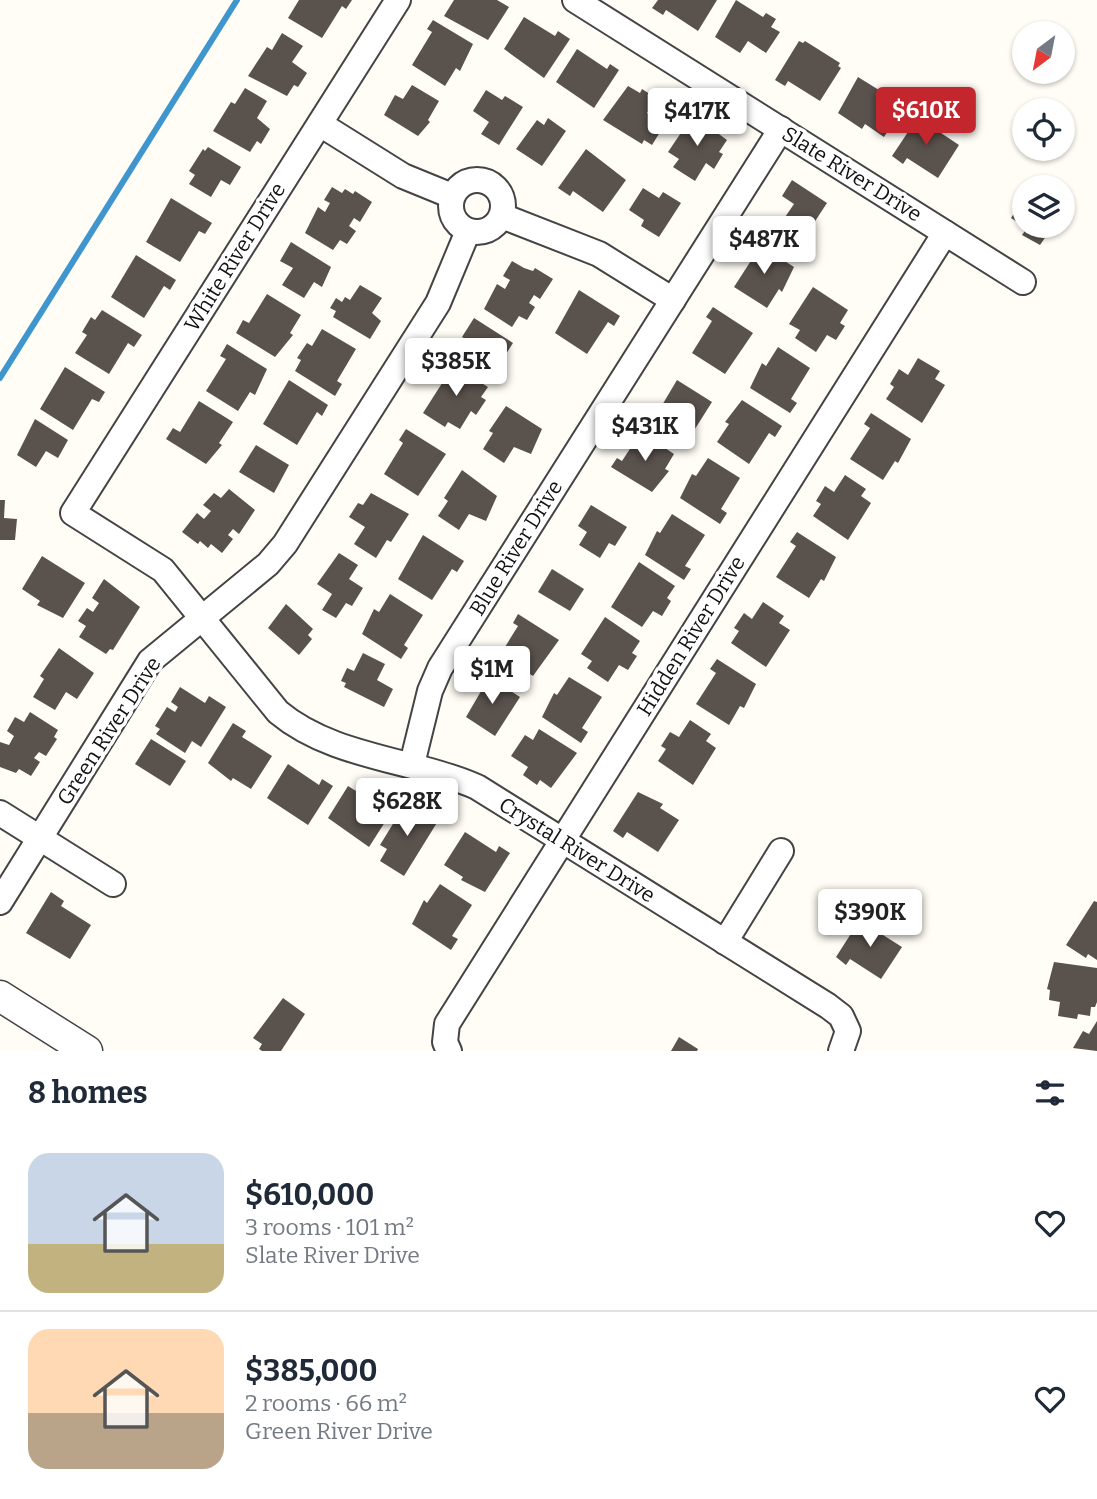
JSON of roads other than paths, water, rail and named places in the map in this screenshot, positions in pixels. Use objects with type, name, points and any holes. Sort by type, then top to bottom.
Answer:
[{"type":"street","name":"White River Drive","points":[[73,513],[398,0]]},
{"type":"street","name":"Slate River Drive","points":[[575,0],[1023,282]]},
{"type":"street","points":[[320,124],[403,176],[452,196]]},
{"type":"street","name":"Blue River Drive","points":[[412,764],[430,691],[440,668],[781,129]]},
{"type":"street","points":[[473,180],[487,181],[498,190],[503,202],[502,216],[488,230],[468,231],[456,223],[451,210],[452,196],[461,186],[473,180]]},
{"type":"street","points":[[502,216],[599,254],[673,300]]},
{"type":"street","name":"Green River Drive","points":[[0,902],[150,661],[268,564],[285,544],[438,303],[468,231]]},
{"type":"street","name":"Hidden River Drive","points":[[447,1046],[447,1024],[945,233]]},
{"type":"street","name":"Crystal River Drive","points":[[73,513],[163,570],[278,712],[296,727],[338,745],[447,774],[477,787],[828,1006],[841,1016],[844,1041]]},
{"type":"street","points":[[0,813],[113,884]]},
{"type":"street","points":[[724,942],[781,851]]},
{"type":"street","points":[[0,996],[87,1051]]},
{"type":"waterway","points":[[0,378],[237,0]]}]
